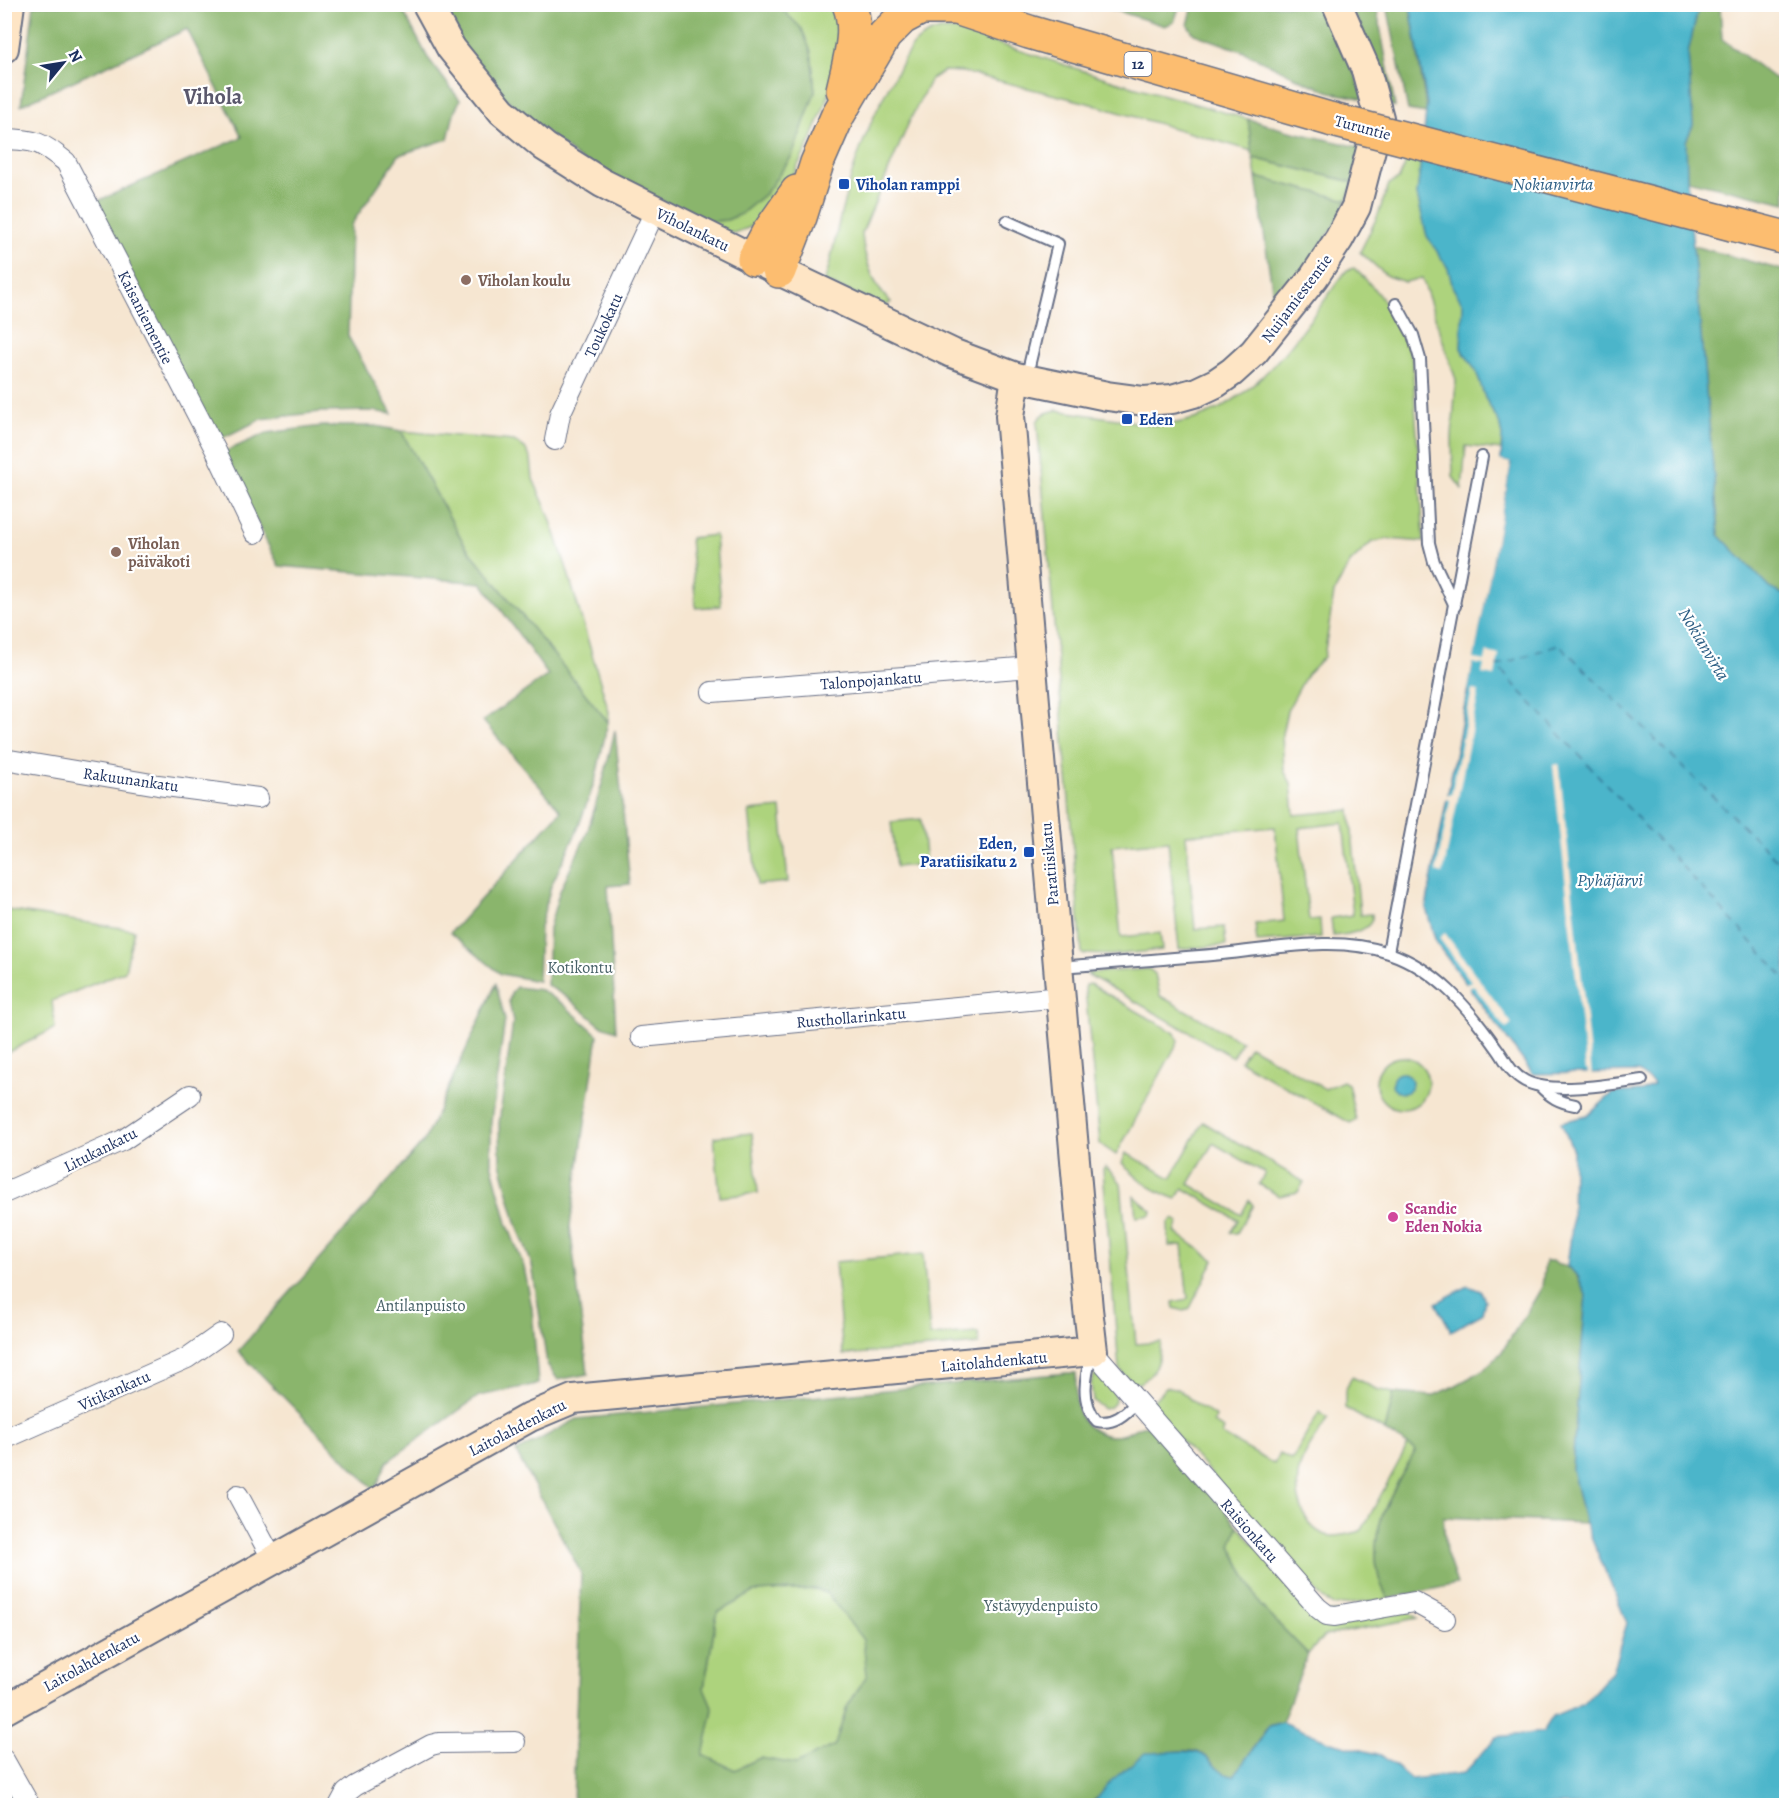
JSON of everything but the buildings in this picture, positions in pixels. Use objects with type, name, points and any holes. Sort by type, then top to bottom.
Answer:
[{"type":"highway","points":[[767,265],[767,235],[817,163],[838,115],[854,32],[854,15],[849,4]]},
{"type":"highway","name":"Turuntie","points":[[838,115],[894,24],[921,8],[959,6],[1029,32],[1333,120],[1786,238]]},
{"type":"street","points":[[4,48],[10,4]]},
{"type":"street","name":"Viholankatu","points":[[427,4],[451,48],[502,111],[545,147],[602,183],[655,211],[952,353],[1021,378]]},
{"type":"street","name":"Nuijamiestentie","points":[[1021,378],[1107,396],[1158,400],[1185,396],[1216,383],[1254,352],[1314,277],[1339,239],[1356,207],[1370,159],[1379,118],[1366,70],[1337,4]]},
{"type":"street","name":"Kaisaniementie","points":[[4,139],[42,143],[66,162],[215,449],[255,533]]},
{"type":"street","name":"Toukokatu","points":[[555,440],[560,414],[655,211]]},
{"type":"street","name":"Paratiisikatu","points":[[1021,378],[1010,416],[1093,1351]]},
{"type":"street","name":"Talonpojankatu","points":[[712,692],[1031,667]]},
{"type":"street","name":"Rakuunankatu","points":[[4,759],[258,798]]},
{"type":"street","name":"Rusthollarinkatu","points":[[641,1037],[1060,997]]},
{"type":"street","name":"Litukankatu","points":[[4,1193],[123,1140],[189,1095]]},
{"type":"street","name":"Vitikankatu","points":[[4,1439],[187,1358],[221,1334]]},
{"type":"street","name":"Raisionkatu","points":[[1093,1351],[1310,1599],[1327,1615],[1335,1616],[1413,1602],[1445,1619]]},
{"type":"street","name":"Laitolahdenkatu","points":[[4,1710],[530,1417],[573,1399],[1093,1351]]},
{"type":"street","points":[[238,1495],[273,1560]]},
{"type":"street","points":[[339,1806],[346,1793],[355,1786],[431,1745],[515,1742]]},
{"type":"street","points":[[4,1760],[30,1806]]},
{"type":"lane","points":[[1007,221],[1058,244],[1021,378]]},
{"type":"lane","points":[[1396,303],[1413,335],[1420,359],[1430,543],[1434,562],[1455,606]]},
{"type":"lane","points":[[1388,952],[1482,457]]},
{"type":"lane","points":[[1058,967],[1328,944],[1368,947],[1405,959],[1439,980],[1466,1008],[1497,1048],[1512,1073],[1526,1082],[1540,1086],[1590,1088],[1642,1080]]},
{"type":"lane","points":[[1540,1086],[1560,1102],[1575,1105]]},
{"type":"lane","points":[[1093,1351],[1086,1383],[1086,1406],[1091,1415],[1097,1421],[1105,1423],[1113,1421],[1125,1414],[1137,1402]]},
{"type":"green space","points":[[34,5],[400,5],[428,58],[460,100],[454,113],[448,139],[399,155],[351,225],[348,336],[392,414],[372,411],[320,412],[262,419],[216,441],[95,202],[242,137],[187,29],[21,105]]},
{"type":"green space","points":[[438,5],[774,5],[782,9],[802,29],[811,52],[815,92],[792,156],[766,193],[741,214],[727,220],[703,222],[579,159],[501,95],[469,57]]},
{"type":"green space","points":[[774,5],[839,5],[844,37],[828,97],[810,143],[786,187],[759,221],[734,233],[721,231],[703,222],[727,220],[741,214],[766,193],[792,156],[815,92],[811,52],[782,9]]},
{"type":"green space","points":[[1099,5],[1180,5],[1174,22],[1165,26]]},
{"type":"green space","points":[[1193,5],[1327,5],[1365,99],[1333,93],[1242,51],[1194,34],[1188,25]]},
{"type":"green space","points":[[1349,5],[1376,5],[1395,107],[1389,105],[1378,66]]},
{"type":"green space","points":[[1387,5],[1410,5],[1427,113],[1408,110]]},
{"type":"green space","points":[[1695,5],[1720,5],[1722,39],[1786,87],[1786,203],[1687,180],[1686,141],[1693,125],[1688,53],[1698,9]]},
{"type":"green space","points":[[940,30],[956,30],[1115,81],[1248,119],[1252,151],[1084,102],[963,72],[944,71],[931,79],[910,120],[862,233],[864,251],[874,280],[891,302],[886,306],[824,282],[852,172],[878,108],[911,48],[923,37]]},
{"type":"green space","points":[[1248,119],[1363,148],[1353,182],[1253,158]]},
{"type":"green space","points":[[1253,158],[1353,182],[1347,200],[1256,177]]},
{"type":"green space","points":[[1407,160],[1421,163],[1417,195],[1427,236],[1448,268],[1453,288],[1463,304],[1461,348],[1476,371],[1485,398],[1499,422],[1502,435],[1501,450],[1466,446],[1462,489],[1453,477],[1452,437],[1456,380],[1422,278],[1405,282],[1387,276],[1360,252],[1378,215],[1389,184],[1399,179]]},
{"type":"green space","points":[[1256,177],[1347,200],[1334,227],[1275,310]]},
{"type":"green space","points":[[1693,246],[1786,271],[1786,596],[1770,588],[1719,535]]},
{"type":"green space","points":[[1354,268],[1389,309],[1412,358],[1424,542],[1388,539],[1372,542],[1349,564],[1334,593],[1324,657],[1307,674],[1287,711],[1282,734],[1284,771],[1291,783],[1294,815],[1350,810],[1360,915],[1372,914],[1372,920],[1358,931],[1333,936],[1331,918],[1353,915],[1343,823],[1299,828],[1309,920],[1320,919],[1321,937],[1257,942],[1255,924],[1284,921],[1275,827],[1186,835],[1195,929],[1224,927],[1226,945],[1179,949],[1168,841],[1112,846],[1121,937],[1160,933],[1162,950],[1111,955],[1082,954],[1037,422],[1048,412],[1057,410],[1156,425],[1189,421],[1218,410],[1244,393],[1267,372],[1309,322],[1347,270]]},
{"type":"green space","points":[[322,426],[376,426],[401,431],[465,545],[608,722],[596,777],[577,831],[551,886],[540,927],[538,981],[501,974],[450,933],[561,811],[483,721],[548,675],[482,583],[279,566],[221,453],[267,433]]},
{"type":"green space","points":[[401,431],[514,441],[525,448],[531,459],[533,479],[549,515],[566,566],[609,712],[608,722],[465,545]]},
{"type":"green space","points":[[715,535],[721,606],[696,608],[690,538]]},
{"type":"green space","name":"Kotikontu","points":[[615,730],[630,884],[608,886],[616,1031],[600,1025],[568,998],[547,985],[549,928],[559,893],[587,833]]},
{"type":"green space","points":[[781,808],[788,882],[757,885],[749,811]]},
{"type":"green space","points":[[921,819],[926,864],[896,867],[891,822]]},
{"type":"green space","points":[[7,910],[134,930],[125,971],[52,1001],[55,1028],[5,1054],[4,925]]},
{"type":"green space","points":[[1149,969],[1155,974],[1160,996],[1241,1041],[1233,1057],[1085,973]]},
{"type":"green space","name":"Antilanpuisto","points":[[496,984],[505,1020],[491,1121],[491,1163],[507,1223],[524,1267],[532,1308],[538,1384],[479,1396],[387,1462],[375,1490],[238,1351],[424,1141]]},
{"type":"green space","points":[[1090,984],[1175,1033],[1178,1042],[1116,1155],[1100,1144],[1085,989],[1086,985]]},
{"type":"green space","points":[[516,987],[541,990],[563,1004],[598,1035],[570,1226],[588,1374],[558,1380],[547,1364],[532,1265],[516,1222],[500,1163],[499,1123],[513,1022],[509,1001]]},
{"type":"green space","points":[[1250,1046],[1325,1089],[1343,1081],[1348,1084],[1356,1120],[1350,1123],[1240,1061]]},
{"type":"green space","points":[[1397,1057],[1407,1057],[1417,1061],[1424,1068],[1428,1083],[1424,1098],[1417,1105],[1407,1109],[1397,1109],[1387,1105],[1380,1098],[1376,1088],[1376,1078],[1380,1068],[1387,1061]]},
{"type":"green space","points":[[1203,1122],[1304,1182],[1298,1192],[1279,1196],[1259,1184],[1265,1173],[1213,1143],[1189,1184],[1241,1215],[1249,1200],[1253,1205],[1237,1233],[1230,1233],[1238,1220],[1183,1188],[1176,1199],[1153,1189],[1122,1163],[1126,1153],[1171,1178]]},
{"type":"green space","points":[[752,1133],[758,1193],[720,1197],[714,1137]]},
{"type":"green space","points":[[1106,1167],[1121,1183],[1136,1344],[1161,1342],[1156,1366],[1140,1383],[1132,1383],[1119,1369],[1103,1169]]},
{"type":"green space","points":[[1134,1196],[1152,1211],[1151,1215],[1136,1217]]},
{"type":"green space","points":[[1173,1219],[1179,1222],[1175,1232],[1214,1260],[1190,1308],[1184,1311],[1174,1308],[1173,1302],[1188,1299],[1182,1245],[1169,1246],[1168,1224]]},
{"type":"green space","points":[[923,1254],[930,1336],[978,1333],[979,1344],[843,1355],[835,1262]]},
{"type":"green space","points":[[1545,1261],[1553,1261],[1573,1271],[1586,1295],[1572,1469],[1585,1523],[1443,1517],[1446,1552],[1457,1584],[1388,1599],[1379,1576],[1376,1556],[1377,1539],[1385,1508],[1416,1450],[1385,1431],[1394,1393],[1432,1396],[1482,1371],[1501,1353],[1542,1287]]},
{"type":"green space","points":[[1096,1372],[1100,1372],[1114,1392],[1114,1403],[1104,1409],[1093,1401],[1091,1383]]},
{"type":"green space","name":"Ystävyydenpuisto","points":[[1076,1373],[1077,1407],[1083,1421],[1089,1427],[1102,1434],[1117,1436],[1140,1426],[1152,1426],[1238,1526],[1231,1546],[1260,1605],[1308,1654],[1282,1722],[1268,1726],[1234,1777],[1222,1773],[1205,1755],[1192,1751],[1181,1751],[1162,1754],[1094,1800],[1091,1805],[573,1805],[581,1573],[516,1452],[577,1419]],"holes":[[[816,1589],[827,1593],[863,1640],[867,1675],[847,1707],[835,1745],[796,1764],[760,1758],[735,1770],[703,1755],[713,1709],[704,1688],[717,1613],[754,1592]]]},
{"type":"green space","points":[[1352,1377],[1376,1389],[1394,1393],[1385,1431],[1345,1408],[1345,1391]]},
{"type":"green space","points":[[1166,1387],[1179,1390],[1216,1417],[1213,1423],[1224,1429],[1222,1435],[1274,1464],[1280,1454],[1292,1460],[1319,1412],[1328,1418],[1302,1461],[1298,1476],[1299,1496],[1305,1516],[1317,1531],[1326,1535],[1342,1535],[1362,1530],[1408,1445],[1416,1450],[1392,1493],[1380,1523],[1376,1556],[1379,1576],[1388,1599],[1335,1606],[1323,1599],[1152,1408],[1152,1402]]},
{"type":"green space","points":[[1238,1526],[1314,1613],[1407,1610],[1418,1618],[1324,1636],[1308,1654],[1260,1605],[1231,1545]]},
{"type":"green space","points":[[816,1589],[827,1593],[864,1640],[868,1675],[847,1707],[835,1745],[796,1765],[760,1758],[735,1770],[703,1755],[713,1709],[704,1688],[717,1613],[754,1592]]},
{"type":"green space","points":[[5,1783],[18,1805],[5,1805]]},
{"type":"water","name":"Pyhäjärvi","points":[[1410,5],[1695,5],[1698,9],[1688,53],[1693,125],[1686,141],[1687,180],[1719,535],[1770,588],[1786,596],[1786,1805],[1091,1806],[1112,1780],[1145,1753],[1185,1751],[1198,1753],[1222,1772],[1234,1776],[1269,1726],[1282,1722],[1331,1742],[1381,1755],[1411,1779],[1464,1773],[1497,1737],[1543,1732],[1553,1716],[1584,1703],[1612,1672],[1627,1623],[1585,1523],[1572,1469],[1586,1295],[1578,1276],[1567,1266],[1572,1227],[1573,1151],[1561,1122],[1587,1116],[1613,1093],[1642,1091],[1654,1085],[1638,1072],[1533,1074],[1436,943],[1426,908],[1511,463],[1501,461],[1502,435],[1499,422],[1485,398],[1476,371],[1461,348],[1463,304],[1453,288],[1448,268],[1427,236],[1417,195],[1427,104]]},
{"type":"water","points":[[1402,1073],[1409,1076],[1412,1083],[1409,1090],[1402,1093],[1395,1090],[1392,1083],[1395,1076]]},
{"type":"water","points":[[1468,1286],[1481,1291],[1485,1300],[1482,1314],[1451,1331],[1436,1303]]},
{"type":"pier","points":[[1498,460],[1511,463],[1474,659],[1485,661],[1487,652],[1499,655],[1495,676],[1482,674],[1484,665],[1473,663],[1468,690],[1465,689],[1508,465],[1499,463]]},
{"type":"pier","points":[[1472,690],[1479,691],[1443,874],[1436,872],[1450,800],[1443,798],[1443,794],[1451,795]]},
{"type":"pier","points":[[1559,764],[1592,1076],[1588,1076],[1588,1070],[1586,1070],[1553,765]]},
{"type":"pier","points":[[1445,933],[1512,1024],[1506,1029],[1473,985],[1467,989],[1464,986],[1471,981],[1439,938]]},
{"type":"ferry route","points":[[1786,869],[1559,644],[1497,666],[1786,979]]},
{"type":"place","name":"Viholan ramppi","points":[[844,184]]},
{"type":"place","name":"Viholan koulu","points":[[466,280]]},
{"type":"place","name":"Eden","points":[[1127,419]]},
{"type":"place","name":"Viholan päiväkoti","points":[[116,552]]},
{"type":"place","name":"Eden, Paratiisikatu 2","points":[[1029,852]]},
{"type":"place","name":"Scandic Eden Nokia","points":[[1393,1217]]},
{"type":"district","name":"Vihola","points":[[213,96]]},
{"type":"water label","name":"Nokianvirta","points":[[1553,184]]},
{"type":"water label","name":"Nokianvirta","points":[[1704,644]]}]
